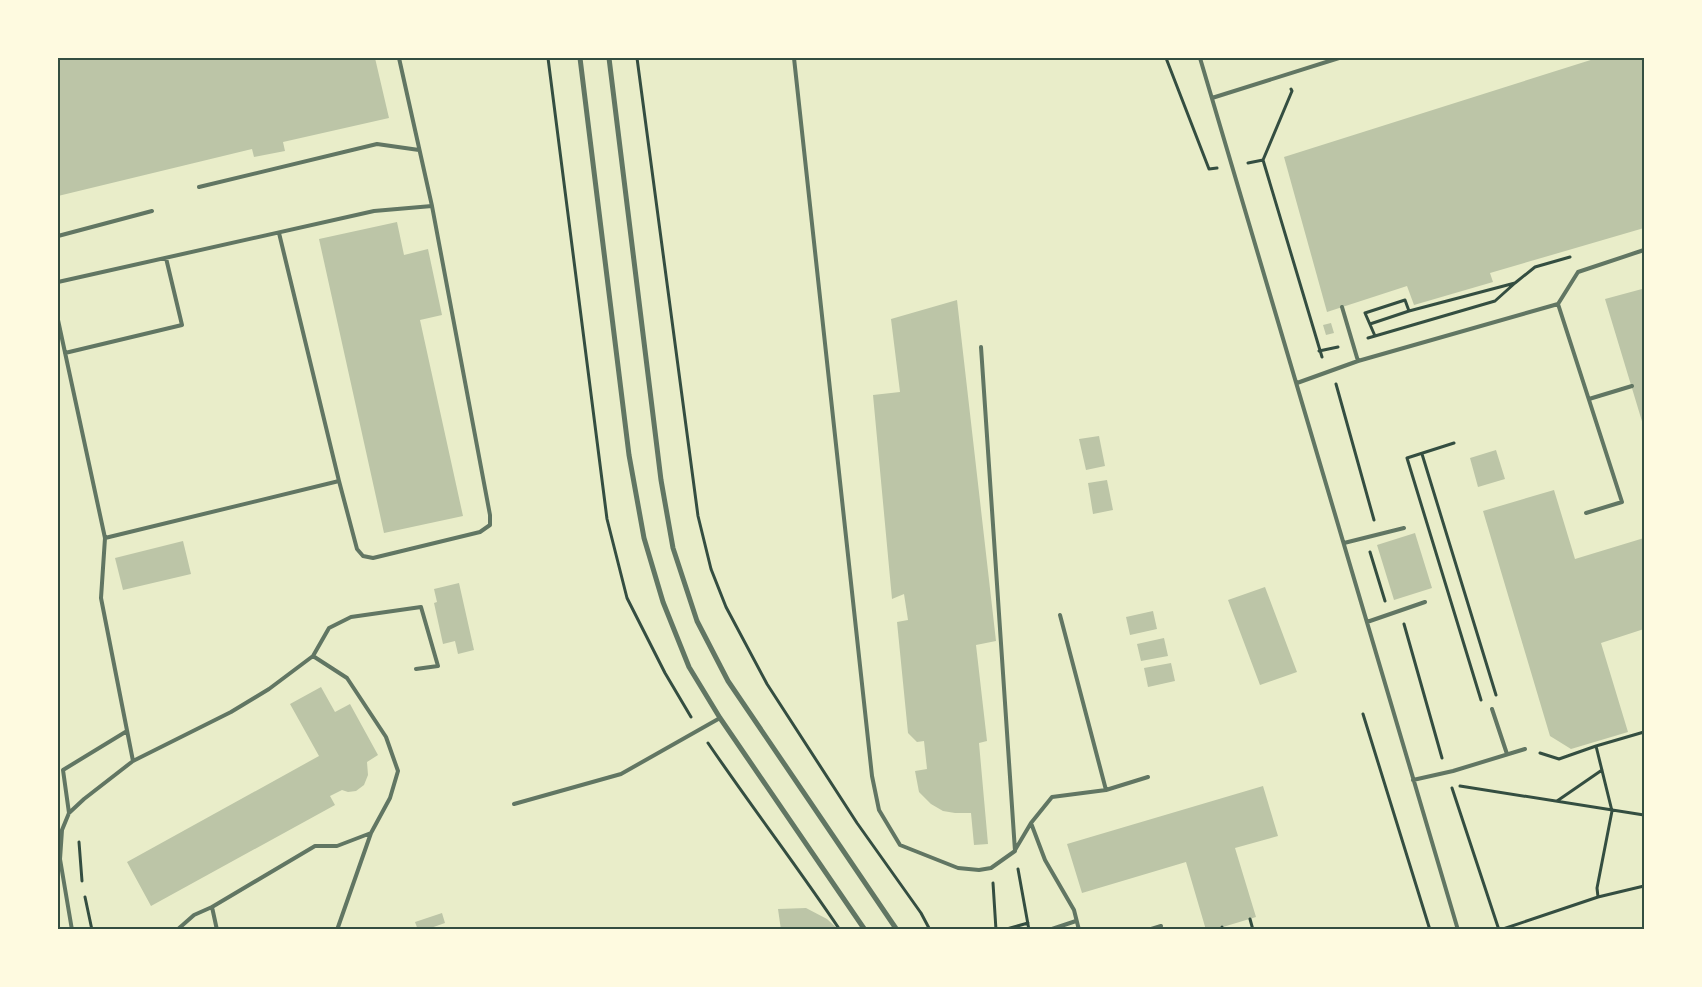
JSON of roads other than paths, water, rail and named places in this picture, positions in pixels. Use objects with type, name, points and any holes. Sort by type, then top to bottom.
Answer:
[{"type":"street","points":[[580,58],[629,455],[644,538],[663,602],[689,667],[720,718],[865,930]]},
{"type":"street","points":[[609,58],[661,480],[672,548],[696,621],[728,681],[897,930]]},
{"type":"lane","points":[[279,233],[357,549],[363,556],[373,558],[480,532],[490,526],[488,505],[432,206],[399,58]]},
{"type":"lane","points":[[794,58],[870,756],[879,810],[900,845],[958,868],[979,870],[991,868],[1015,851],[1031,823],[1052,797],[1106,790],[1148,777]]},
{"type":"lane","points":[[1200,58],[1458,930]]},
{"type":"lane","points":[[1212,98],[1340,58]]},
{"type":"lane","points":[[199,187],[378,144],[419,150]]},
{"type":"lane","points":[[58,282],[374,212],[432,206]]},
{"type":"lane","points":[[58,236],[152,211]]},
{"type":"lane","points":[[1297,383],[1358,361],[1558,304],[1578,272],[1644,250]]},
{"type":"lane","points":[[65,352],[182,325],[166,258]]},
{"type":"lane","points":[[1558,304],[1622,502],[1586,513]]},
{"type":"lane","points":[[1342,307],[1358,361]]},
{"type":"lane","points":[[58,320],[105,538],[101,598],[133,762]]},
{"type":"lane","points":[[981,347],[1015,851]]},
{"type":"lane","points":[[1589,399],[1632,386]]},
{"type":"lane","points":[[105,538],[339,481]]},
{"type":"lane","points":[[1344,543],[1404,528]]},
{"type":"lane","points":[[1367,622],[1425,602]]},
{"type":"lane","points":[[72,930],[60,860],[62,830],[69,813],[84,799],[133,762],[231,712],[269,689],[313,656],[329,628],[351,617],[421,607],[438,666],[416,668]]},
{"type":"lane","points":[[1060,615],[1106,790]]},
{"type":"lane","points":[[313,656],[347,678],[386,738],[398,771],[390,798],[371,833],[337,930]]},
{"type":"lane","points":[[1492,709],[1506,754]]},
{"type":"lane","points":[[514,804],[621,774],[720,718]]},
{"type":"lane","points":[[69,813],[63,770],[127,730]]},
{"type":"lane","points":[[1413,780],[1453,771],[1525,749]]},
{"type":"lane","points":[[1031,823],[1045,860],[1074,910],[1078,930]]},
{"type":"lane","points":[[177,930],[194,915],[212,907],[315,846],[337,846],[371,833]]},
{"type":"lane","points":[[212,907],[217,930]]},
{"type":"lane","points":[[1049,930],[1076,922]]},
{"type":"lane","points":[[1148,930],[1161,926]]}]
